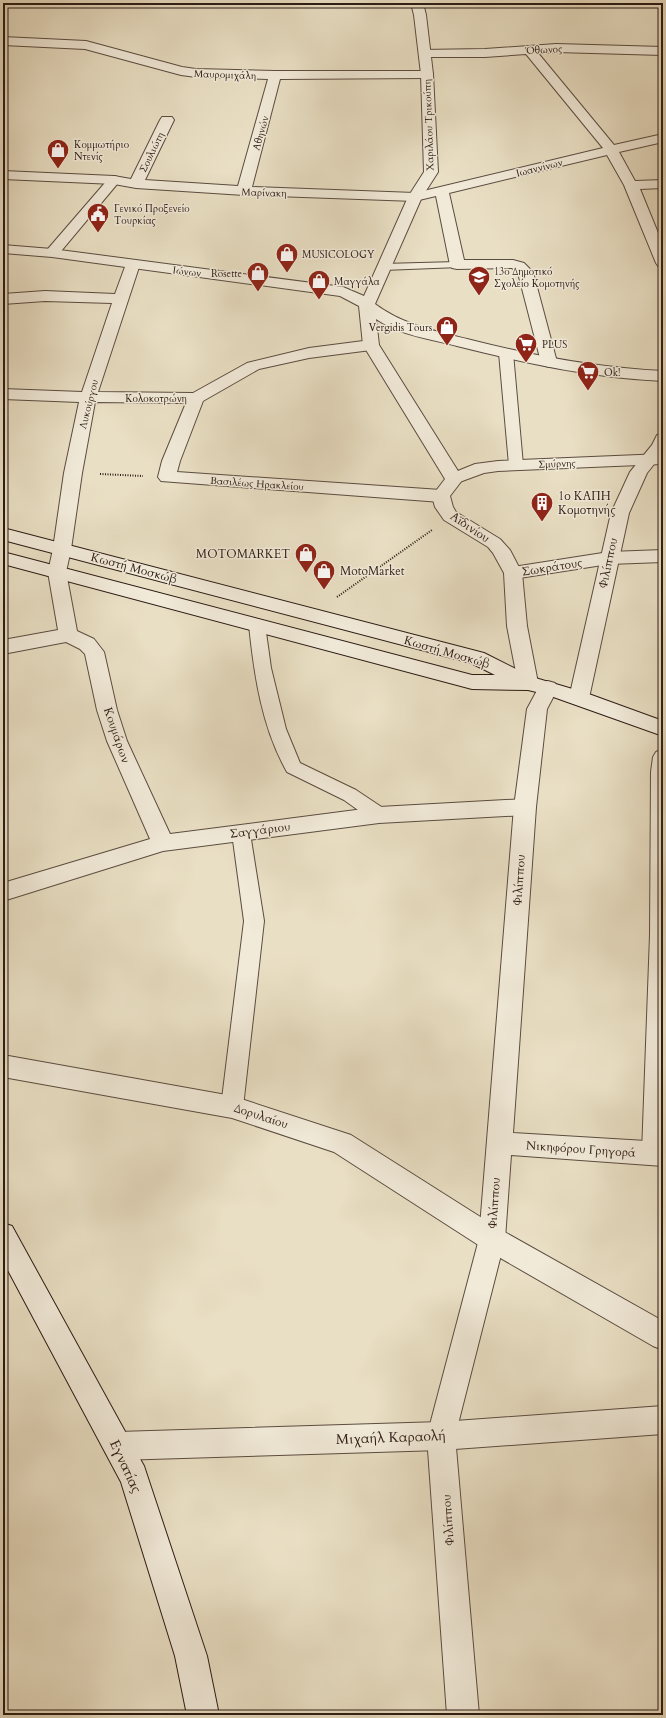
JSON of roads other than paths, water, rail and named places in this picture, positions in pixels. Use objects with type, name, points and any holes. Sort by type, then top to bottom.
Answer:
[{"type":"street","name":"Χαριλάου Τρικούπη","points":[[367,305],[415,197],[431,172],[427,74],[420,15],[417,3]]},
{"type":"street","name":"Μαυρομιχάλη","points":[[3,41],[23,40],[89,45],[192,73],[275,75],[427,74]]},
{"type":"street","name":"Όθωνος","points":[[425,53],[485,53],[564,48],[663,51]]},
{"type":"street","points":[[529,50],[611,150],[631,185],[663,263]]},
{"type":"street","name":"Αθηνών","points":[[244,191],[275,75]]},
{"type":"street","name":"Σουλιώτη","points":[[136,184],[167,120]]},
{"type":"street","name":"Ιωαννίνων","points":[[415,197],[663,138]]},
{"type":"street","name":"Μαρίνακη","points":[[3,175],[114,180],[136,184],[244,191],[415,197]]},
{"type":"street","points":[[52,253],[114,180]]},
{"type":"street","points":[[631,185],[663,184]]},
{"type":"street","points":[[442,191],[457,265],[513,264],[523,268],[549,362]]},
{"type":"street","name":"Ιώνων","points":[[3,249],[52,253],[343,292],[358,297],[381,315],[400,325],[506,353],[585,370],[663,376]]},
{"type":"street","name":"Λυκούργου","points":[[57,572],[62,549],[73,473],[88,397],[133,264]]},
{"type":"street","points":[[3,299],[45,296],[121,299]]},
{"type":"street","points":[[367,305],[371,345],[454,479],[441,496]]},
{"type":"street","name":"Κολοκοτρώνη","points":[[3,394],[88,397],[196,398],[253,366],[309,353],[371,345]]},
{"type":"street","points":[[506,353],[516,465]]},
{"type":"street","name":"Βασιλέως Ηρακλείου","points":[[196,398],[171,461],[167,477],[441,496]]},
{"type":"street","name":"Φιλίππου","points":[[579,698],[620,513],[633,482],[656,459],[663,439]]},
{"type":"street","name":"Σμύρνης","points":[[454,479],[481,468],[656,459]]},
{"type":"street","name":"Αϊδινίου","points":[[441,496],[444,507],[450,516],[494,543],[501,550],[513,573],[517,626],[538,686]]},
{"type":"street","name":"Κωστή Μοσκώβ","points":[[3,534],[481,659],[538,686]]},
{"type":"street","name":"Σωκράτους","points":[[513,573],[609,558],[663,556]]},
{"type":"street","name":"Κωστή Μοσκώβ","points":[[3,558],[472,682],[538,686]]},
{"type":"street","points":[[3,647],[68,635],[57,572]]},
{"type":"street","points":[[258,625],[262,668],[277,729],[293,767],[350,796],[379,815]]},
{"type":"street","name":"Κουμάρων","points":[[68,635],[87,644],[94,652],[107,710],[117,741],[163,844]]},
{"type":"street","points":[[538,686],[579,698],[663,729]]},
{"type":"street","name":"Φιλίππου","points":[[463,1715],[441,1436],[492,1239],[525,807],[537,709],[538,686]]},
{"type":"street","points":[[659,1154],[661,772],[663,757]]},
{"type":"street","name":"Σαγγάριου","points":[[3,892],[163,844],[379,815],[525,807]]},
{"type":"street","points":[[232,1106],[254,921],[241,833]]},
{"type":"street","name":"Δορυλαίου","points":[[3,1066],[232,1106],[347,1146],[492,1239]]},
{"type":"street","name":"Νικηφόρου Γρηγορά","points":[[499,1143],[659,1154]]},
{"type":"street","name":"Εγνατίας","points":[[3,1235],[134,1476],[191,1656],[203,1715]]},
{"type":"street","points":[[492,1239],[663,1336]]},
{"type":"street","name":"Μιχαήλ Καραολή","points":[[118,1446],[441,1436],[663,1420]]},
{"type":"lane","points":[[383,267],[457,265]]},
{"type":"place","name":"Κομμωτήριο Ντενίς","points":[[58,170]]},
{"type":"place","name":"Γενικό Προξενείο Τουρκίας","points":[[98,234]]},
{"type":"place","name":"MUSICOLOGY","points":[[287,274]]},
{"type":"place","name":"Rosette","points":[[258,292]]},
{"type":"place","name":"13ο Δημοτικό Σχολείο Κομοτηνής","points":[[479,296]]},
{"type":"place","name":"Μαγγάλα","points":[[319,300]]},
{"type":"place","name":"Vergidis Tours","points":[[447,346]]},
{"type":"place","name":"PLUS","points":[[526,364]]},
{"type":"place","name":"Ok!","points":[[588,392]]},
{"type":"place","name":"1ο ΚΑΠΗ Κομοτηνής","points":[[542,522]]},
{"type":"place","name":"MOTOMARKET","points":[[306,574]]},
{"type":"place","name":"MotoMarket","points":[[324,590]]}]
